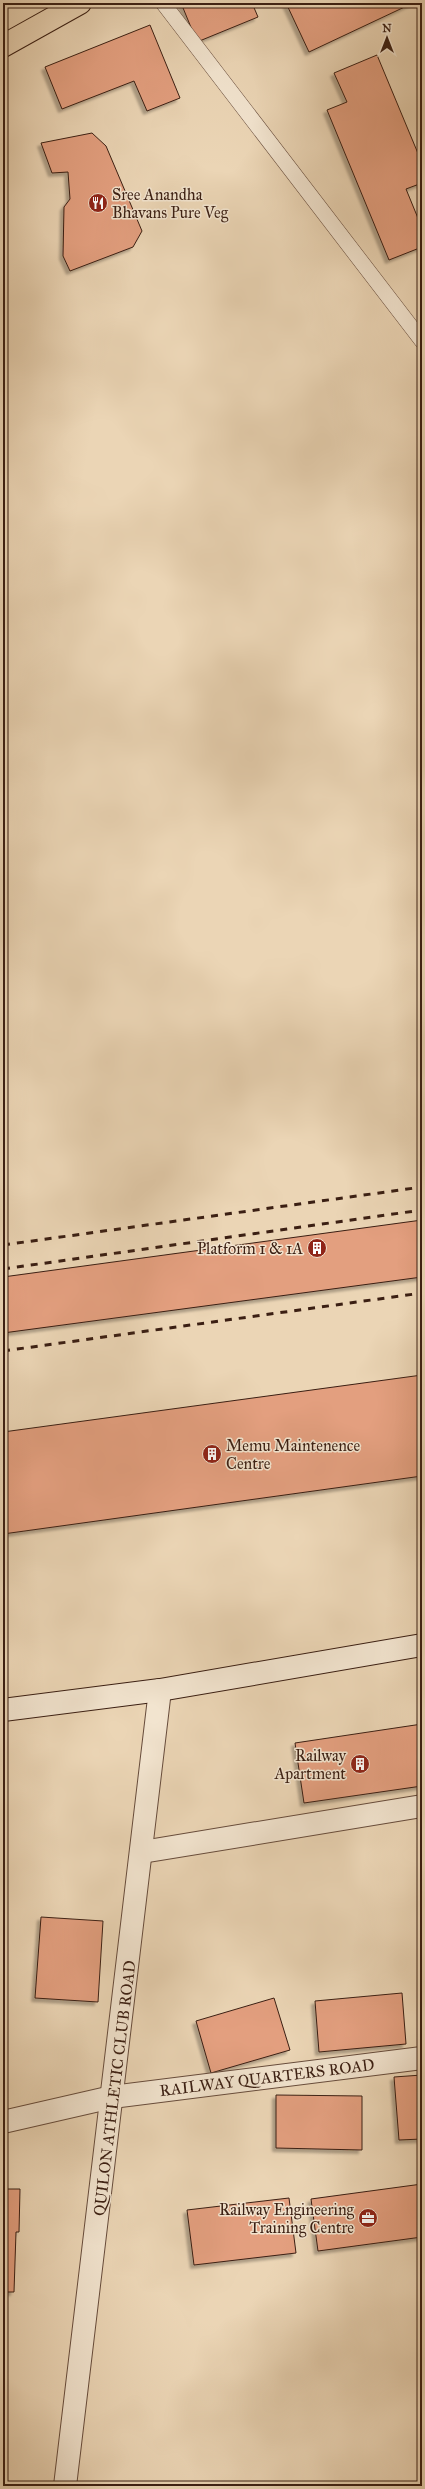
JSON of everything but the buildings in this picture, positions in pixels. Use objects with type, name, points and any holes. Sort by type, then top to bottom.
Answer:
[{"type":"main road","points":[[3,46],[80,3]]},
{"type":"street","points":[[3,1710],[160,1690],[422,1645]]},
{"type":"street","name":"QUILON ATHLETIC CLUB ROAD","points":[[65,2486],[142,1852],[160,1690]]},
{"type":"street","points":[[142,1852],[422,1806]]},
{"type":"street","name":"RAILWAY QUARTERS ROAD","points":[[3,2122],[112,2097],[422,2058]]},
{"type":"lane","points":[[163,3],[422,341]]},
{"type":"railway","points":[[3,1245],[422,1187]]},
{"type":"railway","points":[[3,1269],[422,1210]]},
{"type":"railway","points":[[3,1351],[422,1293]]},
{"type":"place","name":"Sree Anandha Bhavans Pure Veg","points":[[98,203]]},
{"type":"place","name":"Platform 1 & 1A","points":[[317,1248]]},
{"type":"place","name":"Memu Maintenence Centre","points":[[212,1454]]},
{"type":"place","name":"Railway Apartment","points":[[360,1764]]},
{"type":"place","name":"Railway Engineering Training Centre","points":[[368,2218]]}]
